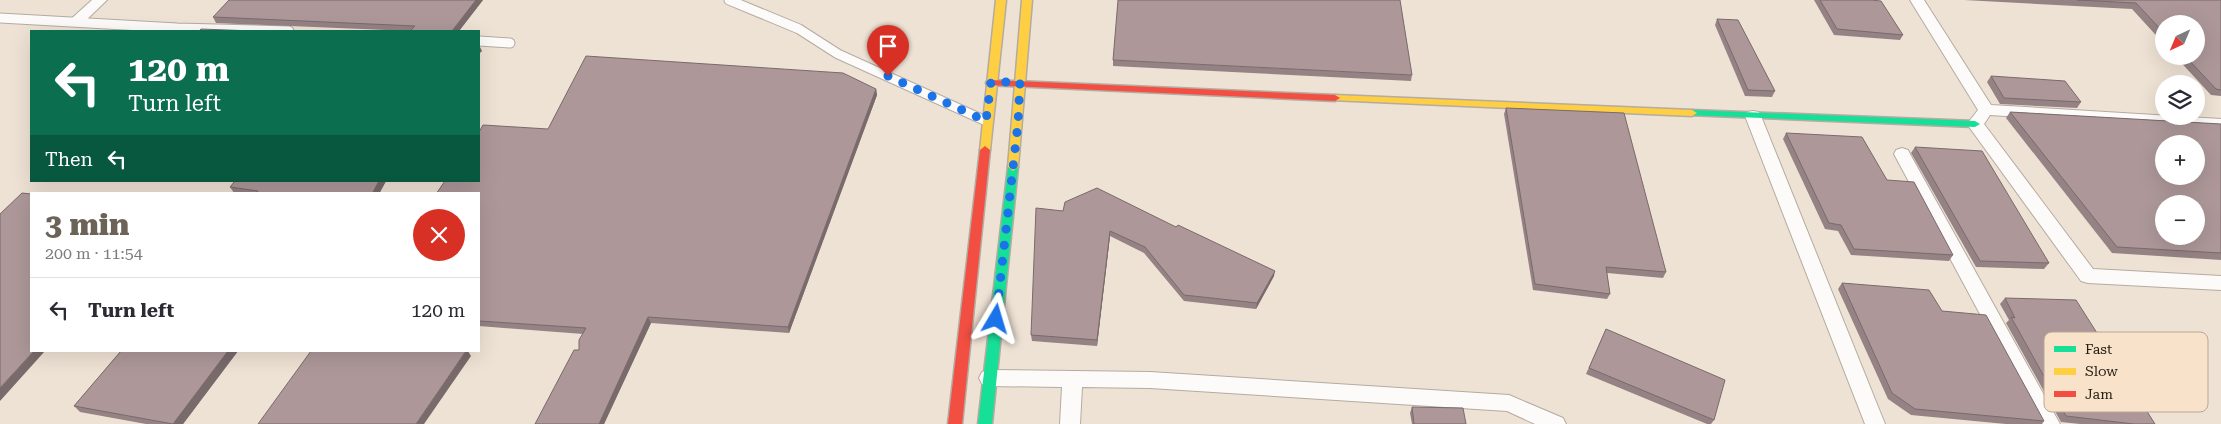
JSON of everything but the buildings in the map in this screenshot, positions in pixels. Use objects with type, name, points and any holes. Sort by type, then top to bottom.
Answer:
[{"type":"main road","points":[[955,424],[986,121],[1001,0]]},
{"type":"main road","points":[[985,424],[1018,123],[1027,0]]},
{"type":"main road","points":[[991,82],[1752,116],[1981,117]]},
{"type":"street","points":[[76,22],[100,0]]},
{"type":"street","points":[[1917,0],[1981,117],[2088,276],[2221,283]]},
{"type":"street","points":[[1752,116],[1875,424]]},
{"type":"street","points":[[1981,117],[2221,124]]},
{"type":"street","points":[[1902,154],[2050,424]]},
{"type":"street","points":[[989,378],[1150,380],[1509,403],[1556,424]]},
{"type":"street","points":[[1070,424],[1072,379]]},
{"type":"lane","points":[[729,0],[799,29],[838,54],[986,121]]},
{"type":"lane","points":[[0,18],[266,30]]},
{"type":"lane","points":[[480,41],[510,43]]},
{"type":"traffic: fast","points":[[1692,113],[1975,124]]},
{"type":"traffic: fast","points":[[985,424],[1013,167]]},
{"type":"traffic: slow","points":[[985,150],[1001,0]]},
{"type":"traffic: slow","points":[[1013,167],[1027,0]]},
{"type":"traffic: slow","points":[[1335,98],[1692,113]]},
{"type":"traffic: jam","points":[[991,83],[1335,98]]},
{"type":"traffic: jam","points":[[955,424],[985,150]]},
{"type":"route","points":[[888,76],[986,121],[991,82],[1020,82],[1018,123],[996,319]]}]
